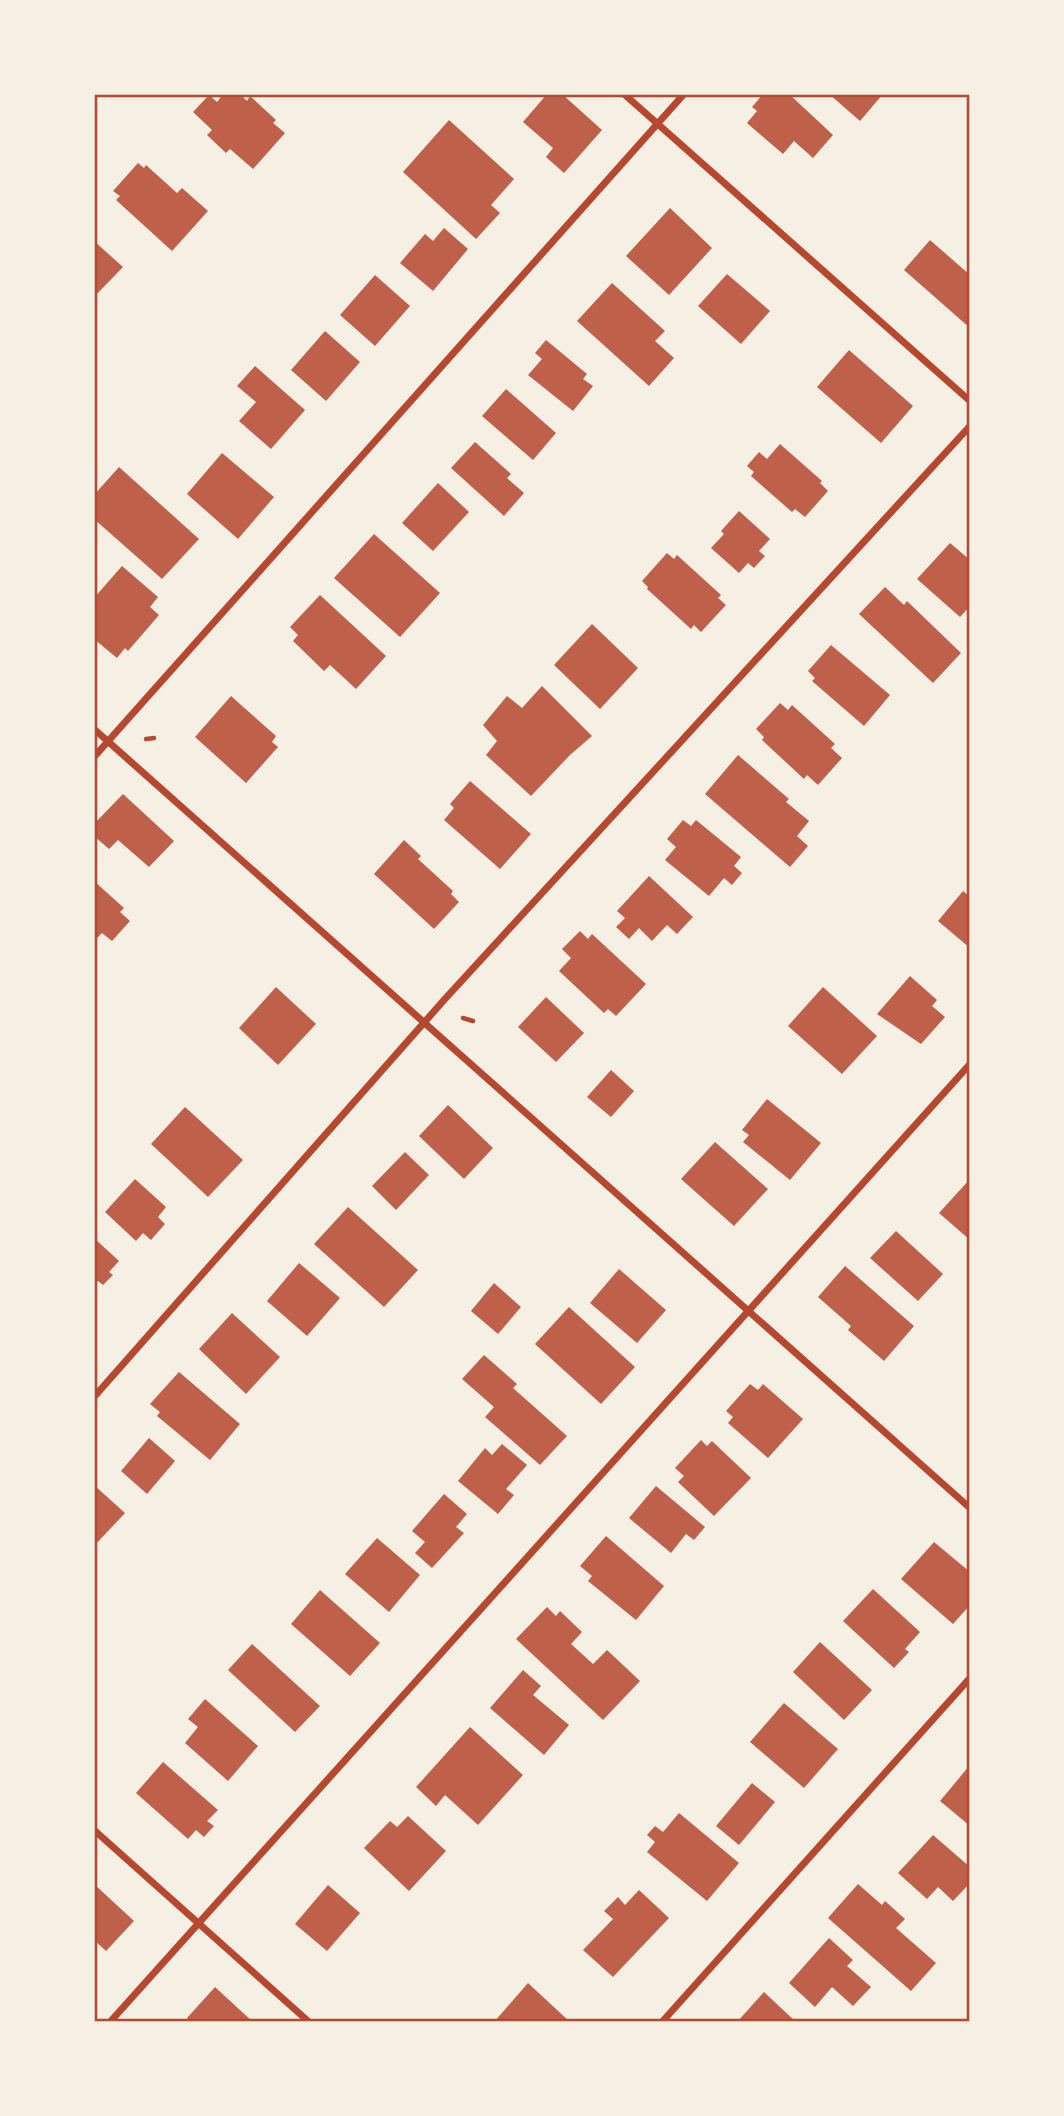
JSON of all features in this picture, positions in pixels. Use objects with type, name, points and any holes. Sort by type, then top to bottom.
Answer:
[{"type":"street","points":[[624,94],[970,401]]},
{"type":"street","points":[[94,757],[684,94]]},
{"type":"street","points":[[94,1397],[425,1022],[970,426]]},
{"type":"street","points":[[94,729],[970,1508]]},
{"type":"street","points":[[110,2021],[970,1064]]},
{"type":"street","points":[[662,2021],[970,1678]]},
{"type":"street","points":[[94,1830],[309,2021]]},
{"type":"path","points":[[146,739],[154,738]]},
{"type":"path","points":[[463,1018],[473,1021]]},
{"type":"building","points":[[223,94],[240,94],[247,101],[250,96],[276,120],[273,123],[285,133],[253,169],[230,149],[226,153],[207,135],[212,130],[193,112],[209,95],[217,102]]},
{"type":"building","points":[[547,94],[562,94],[602,130],[564,173],[546,157],[553,148],[523,122]]},
{"type":"building","points":[[763,94],[789,94],[833,135],[813,158],[794,141],[783,154],[747,123],[757,111],[752,107]]},
{"type":"building","points":[[829,94],[883,94],[860,121]]},
{"type":"building","points":[[449,120],[514,179],[491,205],[500,213],[476,239],[403,172]]},
{"type":"building","points":[[138,163],[144,168],[146,165],[177,193],[182,188],[208,211],[172,251],[116,200],[120,196],[113,191]]},
{"type":"building","points":[[670,208],[712,248],[669,295],[626,256]]},
{"type":"building","points":[[444,228],[468,249],[433,291],[400,263],[425,234],[433,241]]},
{"type":"building","points":[[930,240],[970,275],[970,328],[904,270]]},
{"type":"building","points":[[94,241],[123,267],[94,297]]},
{"type":"building","points":[[727,274],[770,311],[741,344],[698,306]]},
{"type":"building","points":[[375,275],[410,306],[375,346],[340,315]]},
{"type":"building","points":[[612,283],[665,331],[655,341],[674,358],[649,386],[577,321]]},
{"type":"building","points":[[325,331],[360,362],[326,401],[291,370]]},
{"type":"building","points":[[546,340],[587,374],[583,379],[593,386],[573,411],[528,375],[542,359],[535,353]]},
{"type":"building","points":[[849,350],[913,406],[881,443],[817,387]]},
{"type":"building","points":[[255,366],[305,410],[271,449],[239,421],[256,402],[237,386]]},
{"type":"building","points":[[506,389],[556,433],[533,460],[482,416]]},
{"type":"building","points":[[475,442],[511,474],[507,478],[524,493],[504,516],[451,468]]},
{"type":"building","points":[[780,444],[822,481],[820,483],[828,491],[805,517],[795,509],[792,512],[751,476],[754,472],[747,466],[759,452],[767,459]]},
{"type":"building","points":[[222,453],[274,497],[238,539],[187,494]]},
{"type":"building","points":[[119,467],[199,539],[162,579],[94,519],[94,495]]},
{"type":"building","points":[[438,483],[469,512],[433,551],[402,523]]},
{"type":"building","points":[[739,511],[770,539],[759,551],[765,556],[754,568],[748,563],[739,573],[711,548],[724,534],[721,531]]},
{"type":"building","points":[[374,534],[440,593],[400,637],[334,578]]},
{"type":"building","points":[[950,543],[970,560],[970,606],[960,617],[917,579]]},
{"type":"building","points":[[667,553],[674,559],[677,555],[721,595],[718,598],[726,605],[701,632],[694,625],[691,629],[647,589],[642,581]]},
{"type":"building","points":[[122,566],[158,597],[150,607],[159,615],[128,651],[125,648],[117,658],[94,639],[94,629],[97,627],[94,625],[94,598]]},
{"type":"building","points":[[885,587],[904,605],[907,601],[961,653],[933,683],[859,614]]},
{"type":"building","points":[[320,595],[386,656],[356,689],[330,665],[324,671],[293,641],[298,635],[290,627]]},
{"type":"building","points":[[592,624],[638,668],[600,709],[554,665]]},
{"type":"building","points":[[831,645],[890,695],[864,726],[812,681],[815,678],[808,671]]},
{"type":"building","points":[[542,686],[592,736],[531,796],[486,755],[497,741],[483,725],[507,696],[522,708]]},
{"type":"building","points":[[231,696],[276,736],[272,742],[278,747],[246,783],[195,737]]},
{"type":"building","points":[[780,703],[788,710],[792,705],[835,744],[831,748],[842,758],[818,785],[807,775],[804,779],[762,740],[764,737],[756,729]]},
{"type":"building","points":[[738,755],[789,799],[786,802],[809,821],[797,836],[808,846],[790,867],[705,794]]},
{"type":"building","points":[[470,781],[531,834],[500,869],[444,820],[454,808],[450,804]]},
{"type":"building","points":[[123,794],[174,841],[149,867],[118,840],[109,849],[94,836],[94,824]]},
{"type":"building","points":[[683,820],[691,826],[696,820],[741,857],[734,866],[742,873],[732,885],[724,878],[709,896],[665,860],[676,847],[667,839]]},
{"type":"building","points":[[404,840],[421,856],[418,859],[453,891],[451,894],[459,902],[434,929],[374,874]]},
{"type":"building","points":[[649,876],[693,917],[677,934],[667,925],[652,941],[639,928],[629,939],[616,927],[625,918],[617,911]]},
{"type":"building","points":[[94,881],[124,908],[120,912],[130,921],[112,941],[102,933],[94,941]]},
{"type":"building","points":[[963,891],[970,897],[970,948],[938,921]]},
{"type":"building","points":[[580,931],[588,939],[592,934],[646,984],[616,1016],[608,1009],[604,1013],[559,971],[571,958],[562,949]]},
{"type":"building","points":[[910,976],[937,1000],[932,1006],[945,1017],[921,1044],[877,1014]]},
{"type":"building","points":[[276,987],[316,1024],[278,1065],[239,1028]]},
{"type":"building","points":[[823,987],[877,1036],[842,1074],[788,1026]]},
{"type":"building","points":[[546,997],[584,1033],[556,1062],[518,1027]]},
{"type":"building","points":[[611,1070],[634,1091],[611,1117],[587,1097]]},
{"type":"building","points":[[767,1099],[821,1143],[790,1180],[743,1142],[749,1135],[742,1130]]},
{"type":"building","points":[[448,1105],[493,1148],[464,1179],[419,1136]]},
{"type":"building","points":[[185,1107],[243,1160],[208,1197],[151,1144]]},
{"type":"building","points":[[715,1142],[768,1189],[734,1226],[681,1179]]},
{"type":"building","points":[[405,1152],[429,1175],[396,1210],[372,1186]]},
{"type":"building","points":[[135,1179],[166,1207],[158,1217],[165,1224],[151,1240],[143,1233],[136,1241],[105,1212]]},
{"type":"building","points":[[970,1179],[970,1240],[939,1213]]},
{"type":"building","points":[[348,1207],[418,1270],[384,1307],[314,1244]]},
{"type":"building","points":[[896,1231],[943,1274],[918,1301],[870,1258]]},
{"type":"building","points":[[94,1238],[119,1261],[109,1272],[113,1275],[103,1285],[98,1281],[94,1285]]},
{"type":"building","points":[[299,1263],[340,1298],[307,1336],[267,1301]]},
{"type":"building","points":[[845,1266],[914,1326],[884,1361],[848,1330],[851,1326],[818,1297]]},
{"type":"building","points":[[619,1269],[666,1310],[637,1343],[590,1303]]},
{"type":"building","points":[[494,1283],[521,1307],[498,1334],[471,1311]]},
{"type":"building","points":[[569,1307],[635,1367],[601,1404],[535,1344]]},
{"type":"building","points":[[232,1313],[280,1357],[246,1394],[199,1349]]},
{"type":"building","points":[[484,1355],[517,1384],[513,1388],[567,1436],[540,1465],[485,1417],[494,1407],[462,1379]]},
{"type":"building","points":[[179,1372],[240,1424],[210,1460],[157,1416],[160,1412],[150,1404]]},
{"type":"building","points":[[750,1384],[758,1390],[763,1384],[803,1419],[768,1458],[728,1423],[733,1417],[726,1411]]},
{"type":"building","points":[[149,1438],[175,1461],[147,1494],[121,1471]]},
{"type":"building","points":[[701,1440],[707,1446],[712,1441],[751,1478],[714,1516],[678,1482],[684,1476],[675,1468]]},
{"type":"building","points":[[502,1444],[527,1465],[506,1489],[514,1495],[498,1514],[458,1481],[485,1448],[492,1455]]},
{"type":"building","points":[[94,1485],[125,1513],[94,1546]]},
{"type":"building","points":[[656,1486],[705,1527],[694,1540],[686,1534],[671,1553],[629,1518]]},
{"type":"building","points":[[444,1494],[467,1514],[456,1527],[464,1533],[432,1568],[415,1553],[425,1542],[412,1531]]},
{"type":"building","points":[[606,1536],[664,1586],[636,1620],[588,1581],[592,1576],[580,1566]]},
{"type":"building","points":[[377,1538],[420,1575],[389,1612],[345,1574]]},
{"type":"building","points":[[934,1542],[970,1572],[970,1605],[953,1624],[901,1579]]},
{"type":"building","points":[[873,1589],[920,1632],[905,1649],[909,1652],[894,1668],[843,1621]]},
{"type":"building","points":[[320,1590],[380,1643],[350,1676],[291,1624]]},
{"type":"building","points":[[547,1607],[556,1616],[560,1611],[582,1632],[571,1644],[593,1664],[607,1650],[640,1681],[603,1720],[516,1639]]},
{"type":"building","points":[[820,1642],[872,1690],[844,1720],[793,1672]]},
{"type":"building","points":[[252,1644],[320,1706],[295,1732],[228,1670]]},
{"type":"building","points":[[523,1670],[541,1686],[533,1695],[569,1725],[544,1755],[490,1708]]},
{"type":"building","points":[[205,1699],[258,1746],[228,1781],[185,1743],[198,1727],[188,1719]]},
{"type":"building","points":[[784,1703],[838,1749],[804,1788],[750,1742]]},
{"type":"building","points":[[470,1727],[523,1775],[478,1825],[445,1795],[436,1806],[416,1787]]},
{"type":"building","points":[[163,1762],[218,1810],[207,1821],[214,1826],[204,1837],[196,1830],[188,1839],[136,1793]]},
{"type":"building","points":[[970,1765],[970,1826],[940,1801]]},
{"type":"building","points":[[752,1783],[775,1802],[739,1845],[716,1826]]},
{"type":"building","points":[[679,1813],[739,1863],[707,1901],[647,1852],[655,1842],[647,1835],[655,1826],[663,1832]]},
{"type":"building","points":[[408,1816],[446,1851],[409,1891],[364,1848],[390,1821],[397,1827]]},
{"type":"building","points":[[933,1835],[970,1867],[970,1883],[953,1901],[938,1887],[927,1899],[898,1873]]},
{"type":"building","points":[[94,1884],[134,1921],[106,1951],[94,1940]]},
{"type":"building","points":[[858,1884],[882,1905],[885,1901],[905,1919],[896,1928],[936,1963],[911,1991],[828,1918]]},
{"type":"building","points":[[328,1885],[360,1913],[327,1951],[295,1924]]},
{"type":"building","points":[[639,1890],[669,1918],[613,1977],[583,1950],[613,1919],[604,1911],[618,1897],[625,1905]]},
{"type":"building","points":[[829,1938],[853,1960],[847,1966],[871,1987],[853,2006],[832,1987],[815,2007],[789,1983]]},
{"type":"building","points":[[528,1983],[570,2022],[494,2022]]},
{"type":"building","points":[[215,1987],[253,2022],[191,2022],[187,2018]]},
{"type":"building","points":[[764,1992],[796,2022],[737,2022]]}]
